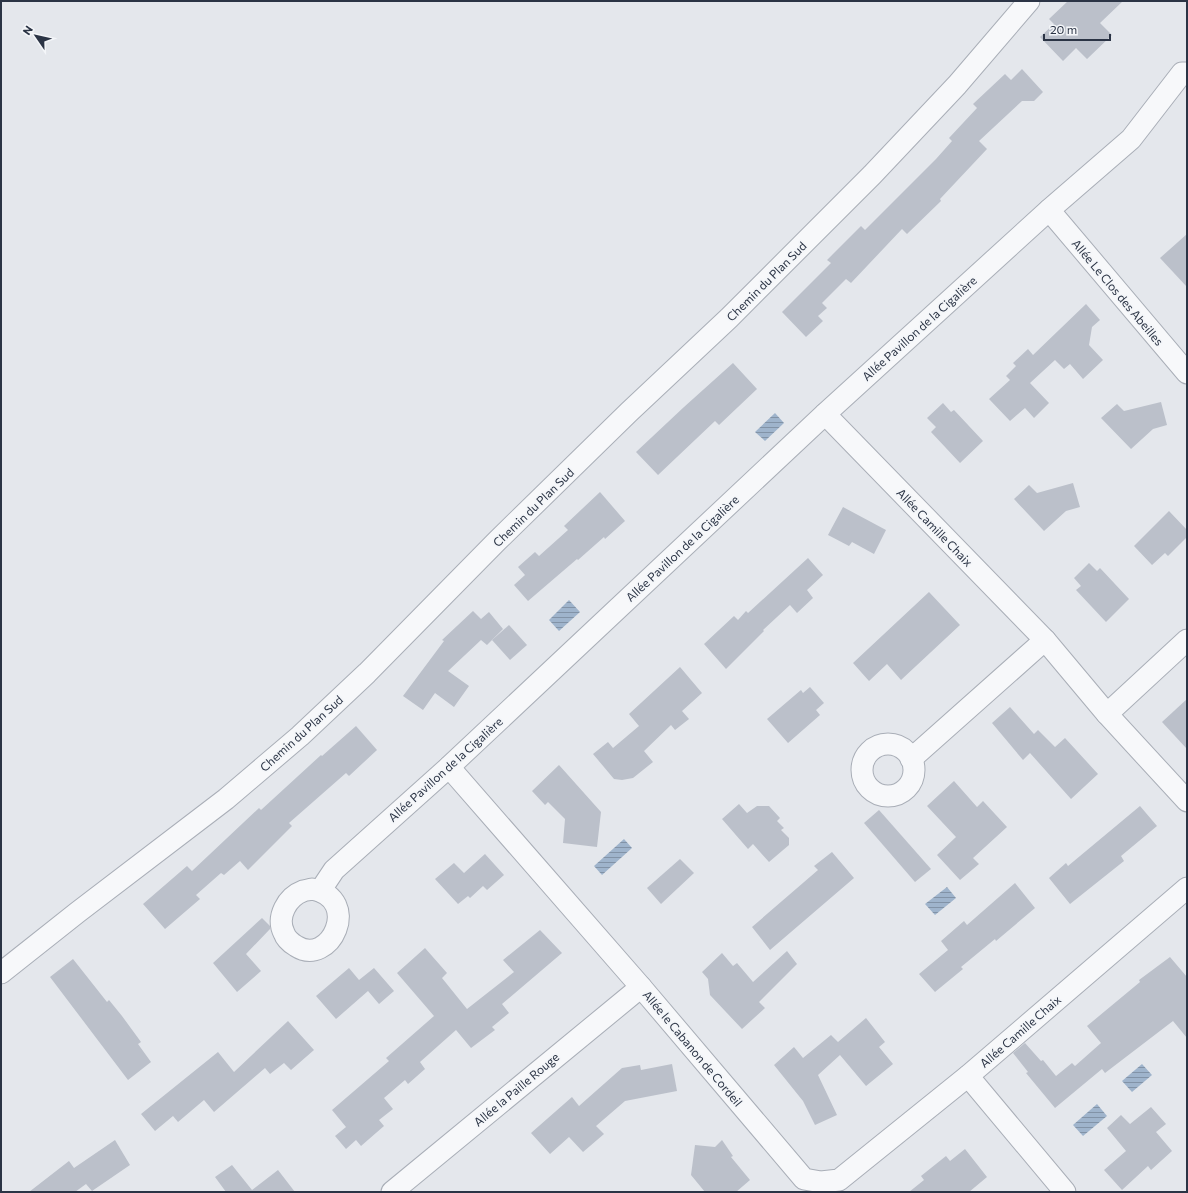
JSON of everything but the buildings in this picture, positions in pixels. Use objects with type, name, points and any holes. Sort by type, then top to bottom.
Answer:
[{"type":"street","name":"Chemin du Plan Sud","points":[[1,973],[226,799],[300,736],[356,684],[492,547],[629,412],[729,318],[872,175],[957,85],[1029,1]]},
{"type":"street","name":"Allée Pavillon de la Cigalière","points":[[320,891],[334,870],[449,767],[825,414],[1049,210],[1131,139],[1185,71]]},
{"type":"street","name":"Allée Le Clos des Abeilles","points":[[1049,210],[1187,373]]},
{"type":"street","name":"Allée Camille Chaix","points":[[825,414],[1044,640],[1107,714],[1187,801]]},
{"type":"street","points":[[911,758],[1044,640]]},
{"type":"street","points":[[1107,714],[1187,640]]},
{"type":"street","name":"Allée le Cabanon de Cordeil","points":[[449,767],[641,987],[804,1179],[822,1182],[838,1180],[968,1076]]},
{"type":"street","name":"Allée Camille Chaix","points":[[1065,1192],[968,1076],[1187,888]]},
{"type":"street","name":"Allée la Paille Rouge","points":[[392,1192],[641,987]]},
{"type":"water","points":[[775,413],[784,423],[765,441],[755,432]]},
{"type":"water","points":[[569,600],[580,612],[559,631],[549,620]]},
{"type":"water","points":[[624,839],[632,848],[602,875],[594,866]]},
{"type":"water","points":[[947,887],[956,898],[935,915],[925,904]]},
{"type":"water","points":[[1142,1064],[1152,1075],[1132,1092],[1122,1081]]},
{"type":"water","points":[[1097,1104],[1107,1116],[1083,1136],[1073,1125]]}]
